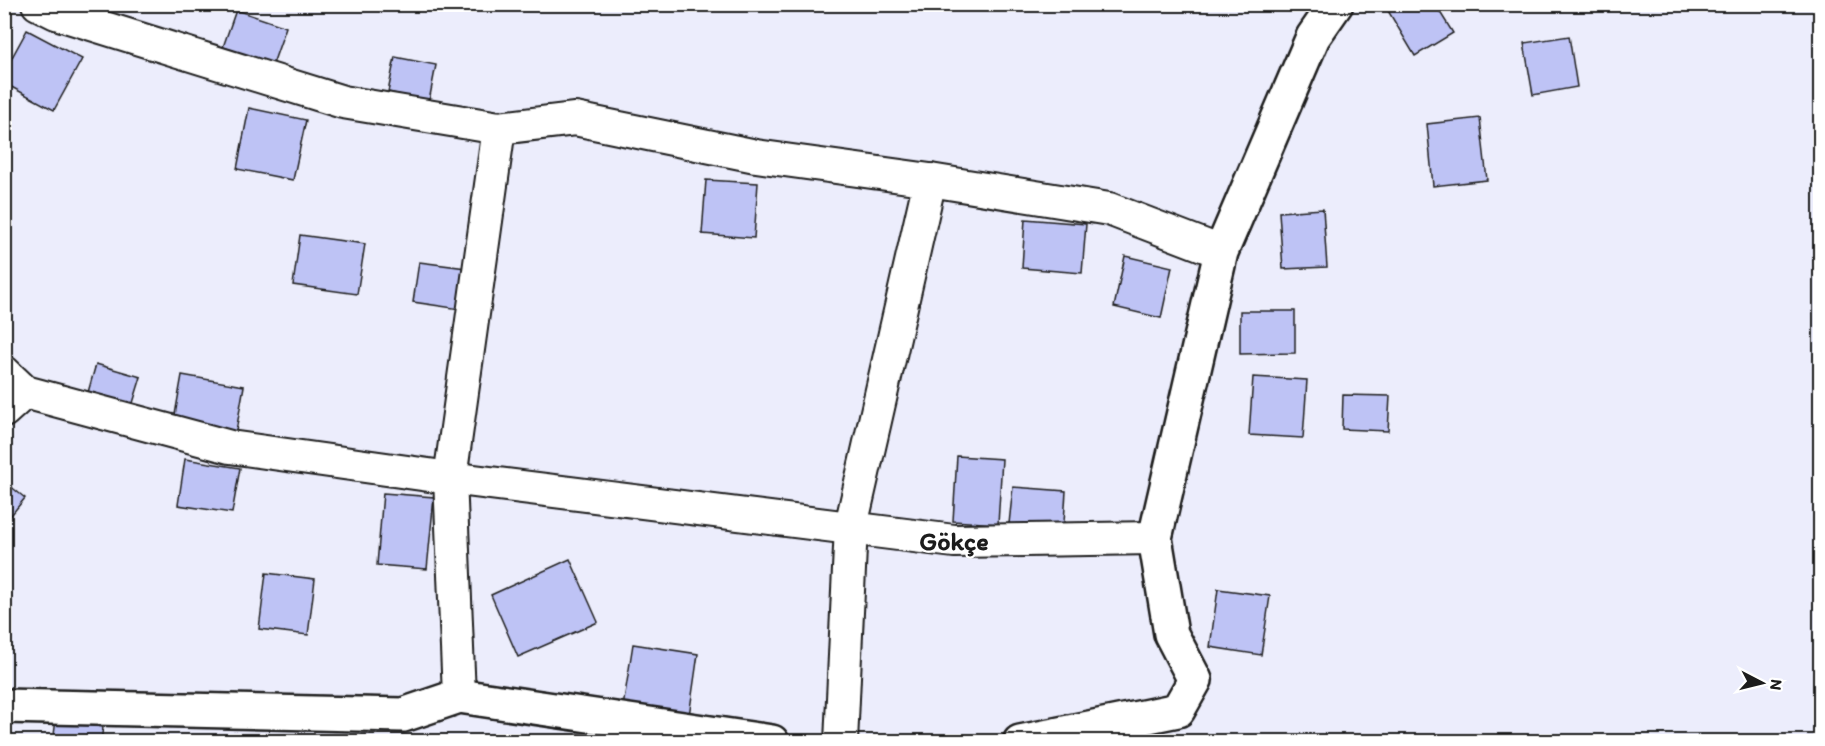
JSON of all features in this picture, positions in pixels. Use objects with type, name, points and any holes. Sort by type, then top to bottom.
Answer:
[{"type":"street","points":[[38,4],[56,13],[343,102],[500,128],[575,119],[756,156],[930,180],[1109,209],[1221,252]]},
{"type":"street","points":[[1020,741],[1178,710],[1196,680],[1171,634],[1155,538],[1221,252],[1313,37],[1336,4]]},
{"type":"street","points":[[459,696],[450,478],[500,128]]},
{"type":"street","points":[[841,741],[851,526],[930,180]]},
{"type":"street","points":[[11,392],[231,447],[450,478],[851,526],[954,541],[1155,538]]},
{"type":"street","points":[[4,706],[403,715],[459,696],[772,741]]},
{"type":"building","points":[[1384,4],[1435,4],[1453,33],[1415,56]]},
{"type":"building","points":[[236,10],[286,27],[273,64],[223,47]]},
{"type":"building","points":[[27,30],[82,59],[54,110],[4,83],[4,72]]},
{"type":"building","points":[[1569,36],[1577,87],[1533,95],[1524,43]]},
{"type":"building","points":[[395,57],[436,65],[429,101],[388,92]]},
{"type":"building","points":[[249,108],[306,120],[293,180],[237,169]]},
{"type":"building","points":[[1480,118],[1487,180],[1433,186],[1427,124]]},
{"type":"building","points":[[706,180],[758,183],[754,238],[702,234]]},
{"type":"building","points":[[1323,209],[1327,267],[1283,269],[1279,212]]},
{"type":"building","points":[[1025,219],[1086,224],[1082,273],[1022,268]]},
{"type":"building","points":[[300,235],[365,244],[357,294],[293,285]]},
{"type":"building","points":[[1125,256],[1172,267],[1161,318],[1114,307]]},
{"type":"building","points":[[419,262],[466,268],[460,309],[413,302]]},
{"type":"building","points":[[1240,311],[1295,311],[1295,353],[1240,354]]},
{"type":"building","points":[[96,364],[141,377],[129,416],[85,403]]},
{"type":"building","points":[[182,375],[244,386],[235,437],[173,426]]},
{"type":"building","points":[[1253,377],[1307,380],[1303,438],[1249,435]]},
{"type":"building","points":[[1343,395],[1390,396],[1388,431],[1342,429]]},
{"type":"building","points":[[957,456],[1002,459],[998,524],[953,521]]},
{"type":"building","points":[[185,459],[240,468],[232,513],[178,505]]},
{"type":"building","points":[[4,481],[25,498],[4,524]]},
{"type":"building","points":[[1013,487],[1066,491],[1063,538],[1008,533]]},
{"type":"building","points":[[383,493],[434,497],[427,569],[377,565]]},
{"type":"building","points":[[570,559],[598,622],[518,657],[491,595]]},
{"type":"building","points":[[266,573],[315,579],[308,635],[259,629]]},
{"type":"building","points":[[1218,589],[1270,596],[1261,655],[1210,647]]},
{"type":"building","points":[[633,644],[698,654],[689,716],[623,707]]},
{"type":"building","points":[[56,720],[103,727],[101,742],[53,742]]},
{"type":"building","points":[[617,731],[659,742],[615,742]]},
{"type":"district","name":"Gökçe","points":[[954,541]]}]
